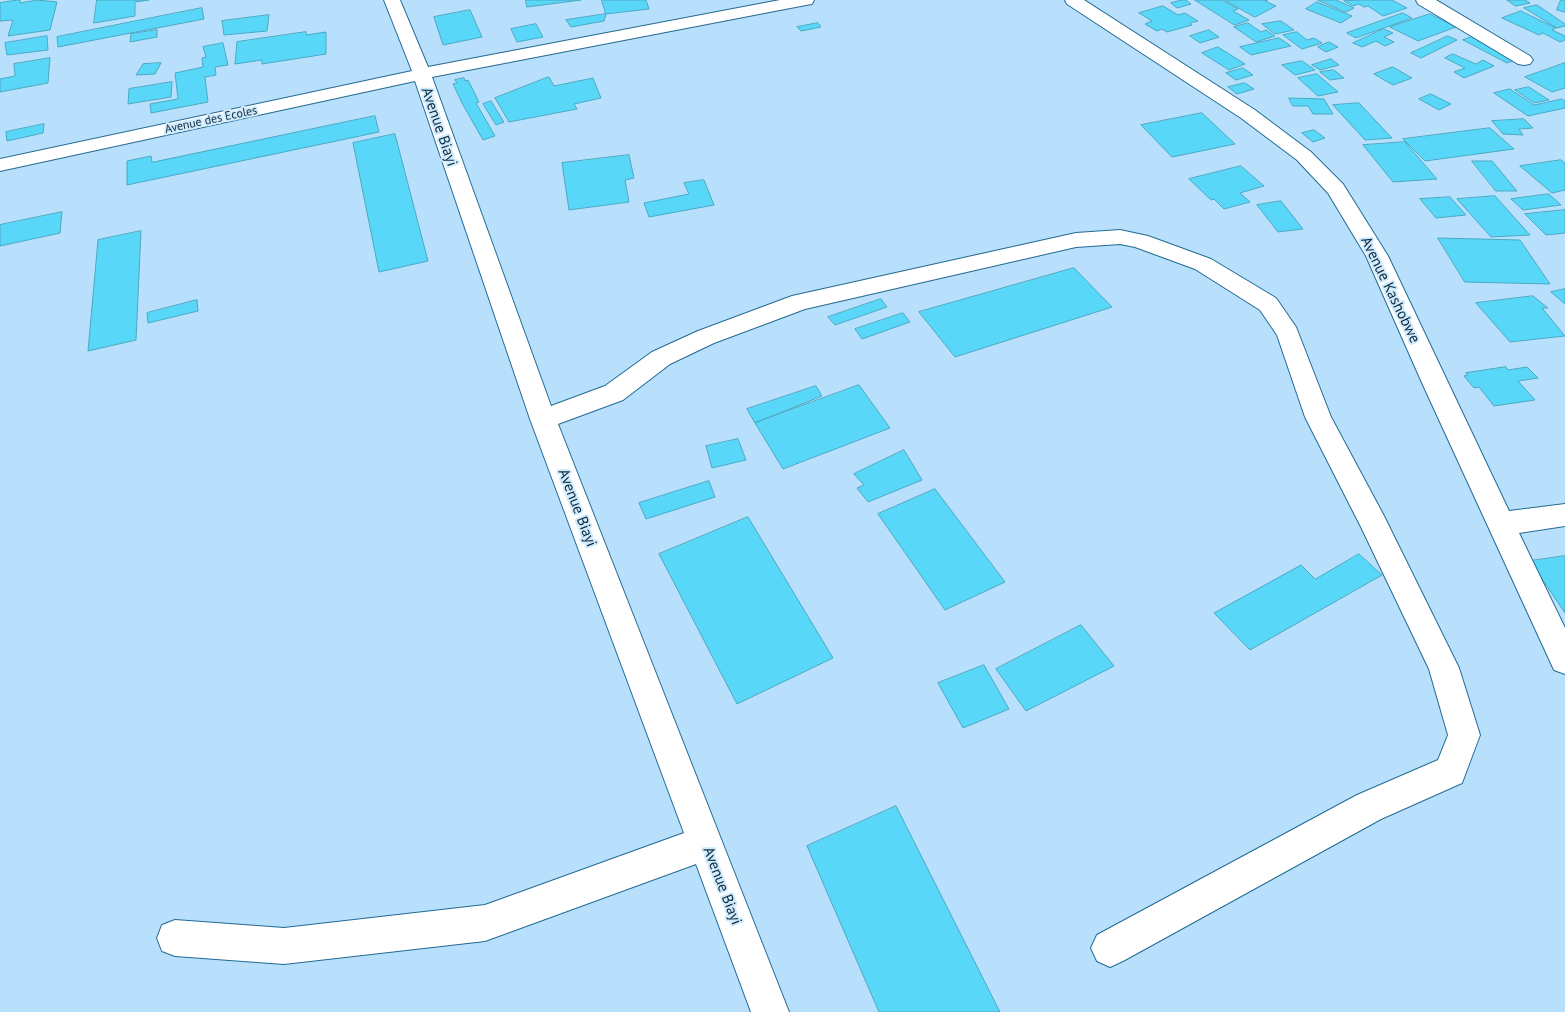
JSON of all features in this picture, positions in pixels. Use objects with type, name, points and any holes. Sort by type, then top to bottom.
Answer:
[{"type":"street","name":"Avenue Biayi","points":[[392,0],[422,74],[543,419],[770,1012]]},
{"type":"street","name":"Avenue des Ecoles","points":[[0,166],[422,74],[806,0]]},
{"type":"street","name":"Avenue Kashobwe","points":[[1073,0],[1248,114],[1304,156],[1336,189],[1376,256],[1565,660]]},
{"type":"street","points":[[1424,0],[1524,60]]},
{"type":"street","points":[[543,419],[614,393],[661,358],[706,337],[800,302],[1076,240],[1120,237],[1140,240],[1202,264],[1268,304],[1288,332],[1318,416],[1374,524],[1444,668],[1464,735],[1450,771],[1369,807],[1110,948]]},
{"type":"street","points":[[1500,524],[1565,515]]},
{"type":"street","points":[[175,938],[284,946],[485,923],[706,843]]},
{"type":"building","points":[[20,0],[20,3],[37,0],[57,2],[50,30],[8,36],[13,20],[0,21],[0,3]]},
{"type":"building","points":[[97,0],[149,0],[135,2],[135,16],[94,23]]},
{"type":"building","points":[[526,0],[581,0],[527,7]]},
{"type":"building","points":[[602,0],[646,0],[649,9],[606,14]]},
{"type":"building","points":[[1186,0],[1191,4],[1177,8],[1171,3]]},
{"type":"building","points":[[1195,0],[1222,0],[1238,9],[1233,11],[1249,20],[1235,25]]},
{"type":"building","points":[[1225,0],[1268,0],[1265,1],[1276,6],[1255,17]]},
{"type":"building","points":[[1318,0],[1336,0],[1354,8],[1346,12]]},
{"type":"building","points":[[1392,0],[1407,8],[1383,16],[1368,6],[1364,7],[1359,4],[1353,6],[1344,1]]},
{"type":"building","points":[[1507,0],[1525,0],[1530,3],[1516,6]]},
{"type":"building","points":[[1561,0],[1565,0],[1565,12],[1557,10]]},
{"type":"building","points":[[1317,2],[1352,16],[1341,23],[1306,9]]},
{"type":"building","points":[[1537,5],[1565,24],[1565,26],[1557,28],[1524,8]]},
{"type":"building","points":[[1163,6],[1178,15],[1185,13],[1198,21],[1190,23],[1192,25],[1167,32],[1162,29],[1157,31],[1145,24],[1152,21],[1139,13]]},
{"type":"building","points":[[202,8],[204,19],[58,47],[57,37]]},
{"type":"building","points":[[470,10],[482,37],[443,45],[434,17]]},
{"type":"building","points":[[1521,11],[1556,28],[1552,30],[1565,36],[1565,40],[1560,42],[1543,33],[1539,35],[1502,18]]},
{"type":"building","points":[[1403,13],[1412,18],[1356,38],[1347,33]]},
{"type":"building","points":[[606,14],[604,21],[571,27],[566,20]]},
{"type":"building","points":[[1430,14],[1456,27],[1418,41],[1390,27]]},
{"type":"building","points":[[269,15],[267,31],[224,35],[222,21]]},
{"type":"building","points":[[1281,21],[1294,30],[1275,34],[1262,24]]},
{"type":"building","points":[[818,23],[821,27],[801,31],[797,27]]},
{"type":"building","points":[[1248,23],[1261,32],[1266,30],[1275,36],[1256,42],[1234,27]]},
{"type":"building","points":[[536,24],[543,37],[517,42],[511,29]]},
{"type":"building","points":[[1384,29],[1393,33],[1384,37],[1394,42],[1385,46],[1376,41],[1362,47],[1353,43]]},
{"type":"building","points":[[157,30],[157,37],[130,42],[131,34]]},
{"type":"building","points":[[1209,30],[1219,37],[1200,43],[1190,36]]},
{"type":"building","points":[[306,32],[306,35],[326,32],[326,54],[262,64],[262,60],[235,64],[237,42]]},
{"type":"building","points":[[1297,32],[1307,40],[1314,38],[1322,43],[1302,49],[1283,35]]},
{"type":"building","points":[[47,36],[48,50],[7,55],[5,43]]},
{"type":"building","points":[[1448,36],[1457,40],[1421,58],[1411,53]]},
{"type":"building","points":[[1474,36],[1518,59],[1507,63],[1463,40]]},
{"type":"building","points":[[1279,38],[1291,46],[1251,55],[1240,47]]},
{"type":"building","points":[[1329,42],[1338,47],[1326,52],[1318,47]]},
{"type":"building","points":[[223,43],[228,65],[215,67],[216,75],[205,77],[208,102],[151,113],[150,104],[178,99],[175,73],[203,67],[202,58],[206,57],[203,47]]},
{"type":"building","points":[[1218,47],[1245,64],[1229,70],[1202,53]]},
{"type":"building","points":[[1453,54],[1476,64],[1483,60],[1494,66],[1464,78],[1454,72],[1465,68],[1445,58]]},
{"type":"building","points":[[50,58],[48,83],[0,92],[0,79],[15,76],[14,64]]},
{"type":"building","points":[[1331,59],[1339,65],[1320,70],[1312,65]]},
{"type":"building","points":[[1302,61],[1315,70],[1295,75],[1282,65]]},
{"type":"building","points":[[161,63],[155,74],[136,75],[143,64]]},
{"type":"building","points":[[1565,63],[1565,88],[1552,92],[1525,77]]},
{"type":"building","points":[[1393,67],[1412,78],[1393,85],[1374,74]]},
{"type":"building","points":[[1243,68],[1253,75],[1236,80],[1226,73]]},
{"type":"building","points":[[1334,70],[1344,78],[1330,80],[1320,72]]},
{"type":"building","points":[[1317,74],[1338,92],[1318,96],[1298,78]]},
{"type":"building","points":[[549,77],[554,86],[593,78],[601,98],[574,104],[577,109],[509,122],[495,98]]},
{"type":"building","points":[[464,78],[465,81],[468,80],[479,102],[476,103],[495,136],[483,140],[462,103],[453,84],[457,83],[455,80]]},
{"type":"building","points":[[172,82],[171,97],[128,104],[129,89]]},
{"type":"building","points":[[1245,83],[1254,89],[1237,94],[1228,87]]},
{"type":"building","points":[[1529,87],[1549,100],[1534,103],[1515,90]]},
{"type":"building","points":[[1510,89],[1534,105],[1562,99],[1565,101],[1565,108],[1528,116],[1494,93]]},
{"type":"building","points":[[1431,94],[1451,104],[1439,110],[1419,99]]},
{"type":"building","points":[[1289,98],[1324,99],[1333,114],[1313,114],[1308,106],[1293,106]]},
{"type":"building","points":[[491,101],[504,122],[496,125],[483,104]]},
{"type":"building","points":[[1359,103],[1392,138],[1365,140],[1333,105]]},
{"type":"building","points":[[1202,113],[1235,144],[1172,157],[1141,125]]},
{"type":"building","points":[[375,116],[379,132],[127,185],[127,161],[151,156],[152,162]]},
{"type":"building","points":[[1524,119],[1533,128],[1519,129],[1523,135],[1503,134],[1492,121]]},
{"type":"building","points":[[44,124],[43,133],[7,141],[6,132]]},
{"type":"building","points":[[1490,128],[1514,149],[1425,161],[1403,139]]},
{"type":"building","points":[[1314,130],[1325,138],[1313,142],[1302,133]]},
{"type":"building","points":[[395,134],[428,261],[379,272],[353,143]]},
{"type":"building","points":[[1405,142],[1437,179],[1393,182],[1363,145]]},
{"type":"building","points":[[629,155],[634,178],[625,180],[629,202],[569,210],[562,163]]},
{"type":"building","points":[[1561,160],[1565,163],[1565,190],[1552,193],[1520,166]]},
{"type":"building","points":[[1472,161],[1492,161],[1517,191],[1496,191]]},
{"type":"building","points":[[1241,166],[1264,186],[1240,193],[1250,202],[1224,209],[1214,199],[1211,200],[1189,179]]},
{"type":"building","points":[[704,180],[714,205],[649,217],[644,203],[689,194],[684,183]]},
{"type":"building","points":[[1549,194],[1561,205],[1523,210],[1511,199]]},
{"type":"building","points":[[1495,196],[1530,235],[1491,237],[1457,199]]},
{"type":"building","points":[[1450,197],[1466,215],[1436,218],[1420,199]]},
{"type":"building","points":[[1281,201],[1303,229],[1278,232],[1257,205]]},
{"type":"building","points":[[1565,210],[1565,233],[1546,235],[1525,214]]},
{"type":"building","points":[[62,212],[60,233],[0,246],[0,225]]},
{"type":"building","points":[[141,231],[136,340],[88,351],[98,240]]},
{"type":"building","points":[[1438,238],[1520,240],[1550,284],[1465,282]]},
{"type":"building","points":[[1074,268],[1112,307],[955,357],[919,312]]},
{"type":"building","points":[[1565,289],[1565,304],[1551,292]]},
{"type":"building","points":[[1533,296],[1548,308],[1542,308],[1565,336],[1510,342],[1476,303]]},
{"type":"building","points":[[881,299],[887,307],[835,325],[828,317]]},
{"type":"building","points":[[197,300],[198,311],[148,323],[147,313]]},
{"type":"building","points":[[903,313],[910,322],[862,339],[855,329]]},
{"type":"building","points":[[1506,367],[1508,370],[1527,367],[1538,378],[1518,381],[1535,400],[1494,406],[1479,387],[1474,388],[1464,376],[1468,375],[1466,373]]},
{"type":"building","points":[[859,385],[890,428],[783,469],[755,423]]},
{"type":"building","points":[[816,386],[822,396],[755,423],[747,409]]},
{"type":"building","points":[[738,439],[746,460],[712,468],[706,446]]},
{"type":"building","points":[[904,450],[922,480],[868,502],[857,488],[864,485],[854,474]]},
{"type":"building","points":[[709,481],[715,497],[646,519],[639,503]]},
{"type":"building","points":[[935,489],[1005,582],[945,610],[878,514]]},
{"type":"building","points":[[748,517],[833,658],[737,704],[659,554]]},
{"type":"building","points":[[1359,554],[1382,575],[1250,650],[1214,613],[1301,565],[1315,579]]},
{"type":"building","points":[[1565,556],[1565,613],[1530,561]]},
{"type":"building","points":[[1081,625],[1114,666],[1026,711],[996,669]]},
{"type":"building","points":[[984,665],[1009,709],[963,728],[938,683]]},
{"type":"building","points":[[896,806],[1000,1012],[879,1012],[807,846]]}]
